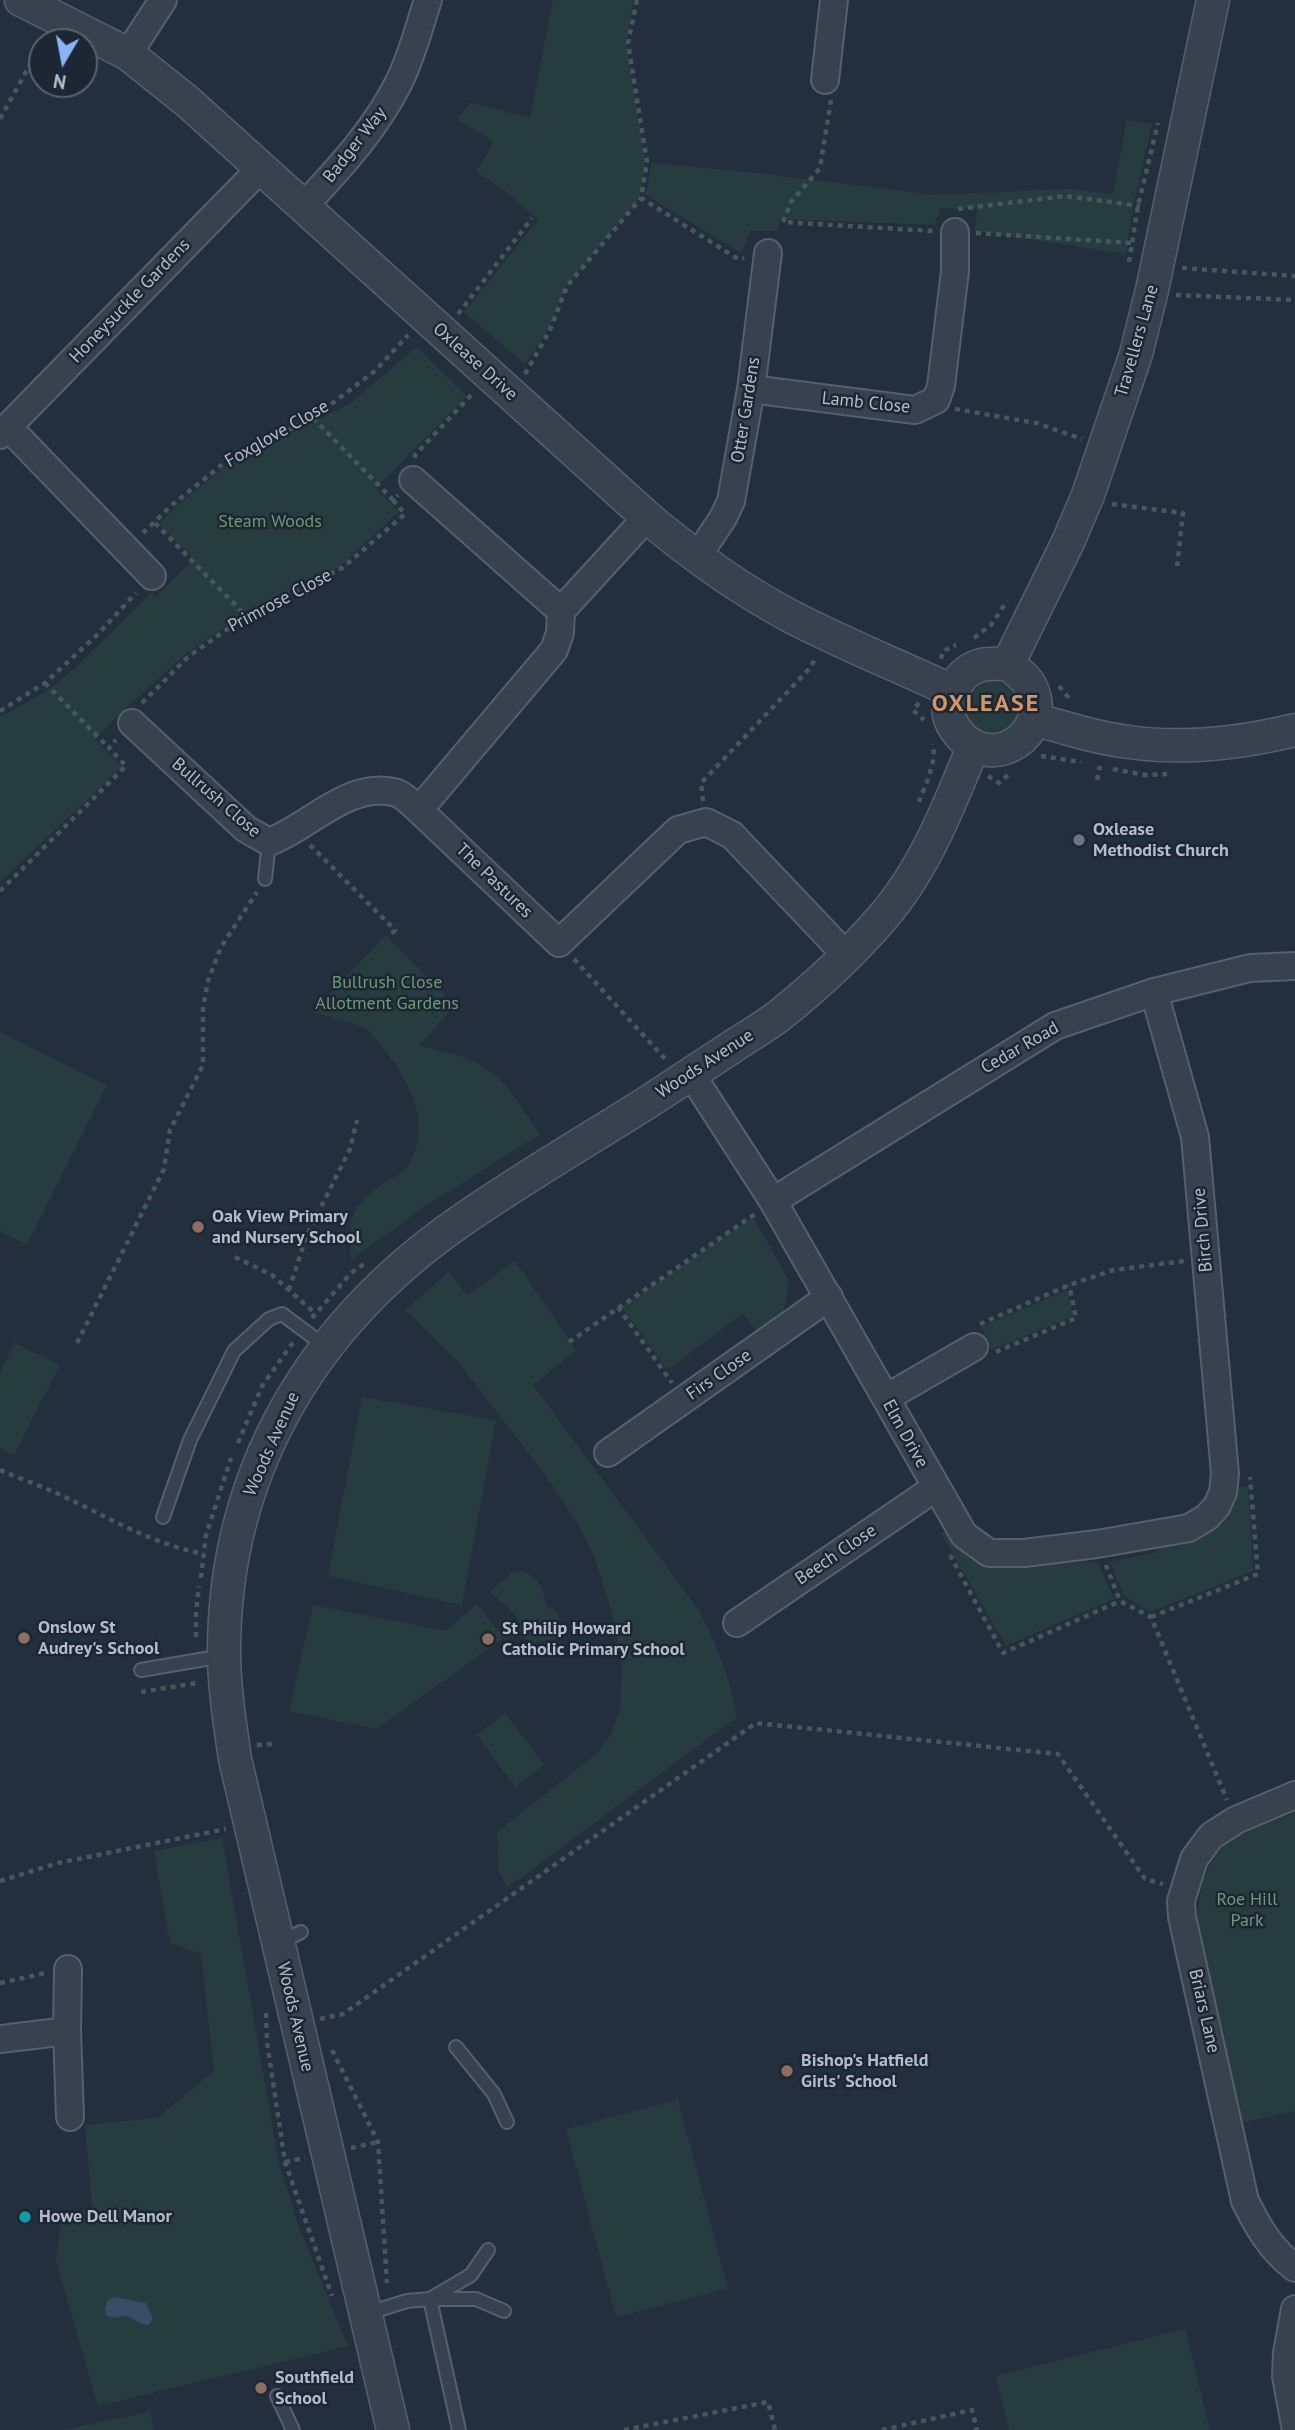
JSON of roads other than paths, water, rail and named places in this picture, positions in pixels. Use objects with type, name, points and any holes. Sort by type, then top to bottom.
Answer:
[{"type":"street","name":"Oxlease Drive","points":[[21,0],[128,54],[188,102],[647,516],[697,557],[735,584],[792,617],[943,687]]},
{"type":"street","points":[[128,54],[163,0]]},
{"type":"street","name":"Badger Way","points":[[304,206],[366,136],[385,109],[405,68],[428,0]]},
{"type":"street","points":[[825,79],[834,0]]},
{"type":"street","name":"Travellers Lane","points":[[1008,664],[1088,495],[1136,354],[1146,263],[1168,212],[1213,0]]},
{"type":"street","name":"Honeysuckle Gardens","points":[[4,431],[261,168]]},
{"type":"street","name":"Lamb Close","points":[[751,389],[915,410],[936,400],[943,374],[955,271],[956,232]]},
{"type":"street","name":"Otter Gardens","points":[[697,557],[731,501],[751,389],[768,253]]},
{"type":"street","points":[[4,431],[152,576]]},
{"type":"street","points":[[413,480],[561,611]]},
{"type":"street","points":[[419,810],[554,650],[561,611],[647,516]]},
{"type":"street","points":[[1008,664],[1030,686],[1036,703],[1034,719],[1022,739],[1010,747],[994,751],[972,747],[954,729],[943,687],[979,666],[1008,664]]},
{"type":"street","points":[[1034,719],[1128,742],[1176,745],[1214,744],[1295,730]]},
{"type":"street","name":"Bullrush Close","points":[[132,723],[246,829],[268,842],[295,830],[354,796],[377,791],[395,792],[419,810]]},
{"type":"street","name":"Woods Avenue","points":[[393,2430],[378,2310],[289,1936],[235,1759],[223,1656],[228,1576],[243,1509],[259,1463],[280,1416],[301,1380],[314,1338],[353,1314],[384,1283],[457,1224],[677,1063],[779,1017],[883,917],[918,870],[972,747]]},
{"type":"street","name":"The Pastures","points":[[419,810],[559,943],[678,830],[706,822],[732,835],[846,955]]},
{"type":"street","name":"Cedar Road","points":[[773,1201],[1055,1026],[1154,992],[1250,968],[1295,966]]},
{"type":"street","name":"Birch Drive","points":[[1154,992],[1195,1137],[1206,1259],[1237,1475]]},
{"type":"street","name":"Elm Drive","points":[[677,1063],[773,1201],[964,1535],[989,1552],[1024,1553],[1097,1545],[1189,1528],[1207,1517],[1217,1506],[1223,1492],[1237,1475]]},
{"type":"street","name":"Firs Close","points":[[608,1453],[829,1297]]},
{"type":"street","points":[[886,1398],[982,1345]]},
{"type":"street","name":"Beech Close","points":[[737,1623],[935,1488]]},
{"type":"street","name":"Briars Lane","points":[[1295,1796],[1236,1820],[1211,1836],[1195,1859],[1181,1901],[1182,1917],[1245,2201],[1262,2235],[1283,2259],[1295,2268]]},
{"type":"street","points":[[68,1969],[70,2117]]},
{"type":"street","points":[[0,2039],[67,2031]]},
{"type":"street","points":[[1295,2309],[1286,2376],[1295,2425]]},
{"type":"lane","points":[[265,879],[268,842]]},
{"type":"lane","points":[[163,1517],[190,1440],[234,1351],[269,1319],[282,1314],[314,1338]]},
{"type":"lane","points":[[141,1670],[223,1656]]},
{"type":"lane","points":[[456,2048],[494,2094],[507,2122]]},
{"type":"lane","points":[[430,2299],[471,2275],[488,2250]]},
{"type":"lane","points":[[378,2310],[430,2299],[476,2299],[503,2311]]},
{"type":"lane","points":[[430,2299],[459,2430]]},
{"type":"lane","points":[[277,2396],[293,2430]]},
{"type":"water","points":[[114,2297],[146,2303],[153,2318],[149,2325],[128,2317],[113,2318],[106,2315],[107,2301]]},
{"type":"place","name":"Oxlease Methodist Church","points":[[1079,840]]},
{"type":"place","name":"Oak View Primary and Nursery School","points":[[198,1227]]},
{"type":"place","name":"Onslow St Audrey's School","points":[[24,1638]]},
{"type":"place","name":"St Philip Howard Catholic Primary School","points":[[488,1639]]},
{"type":"place","name":"Bishop's Hatfield Girls' School","points":[[787,2071]]},
{"type":"place","name":"Howe Dell Manor","points":[[25,2217]]},
{"type":"place","name":"Southfield School","points":[[261,2388]]},
{"type":"district","name":"OXLEASE","points":[[986,704]]},
{"type":"park label","name":"Steam Woods","points":[[270,522]]},
{"type":"park label","name":"Bullrush Close Allotment Gardens","points":[[387,993]]},
{"type":"park label","name":"Roe Hill Park","points":[[1247,1910]]}]
